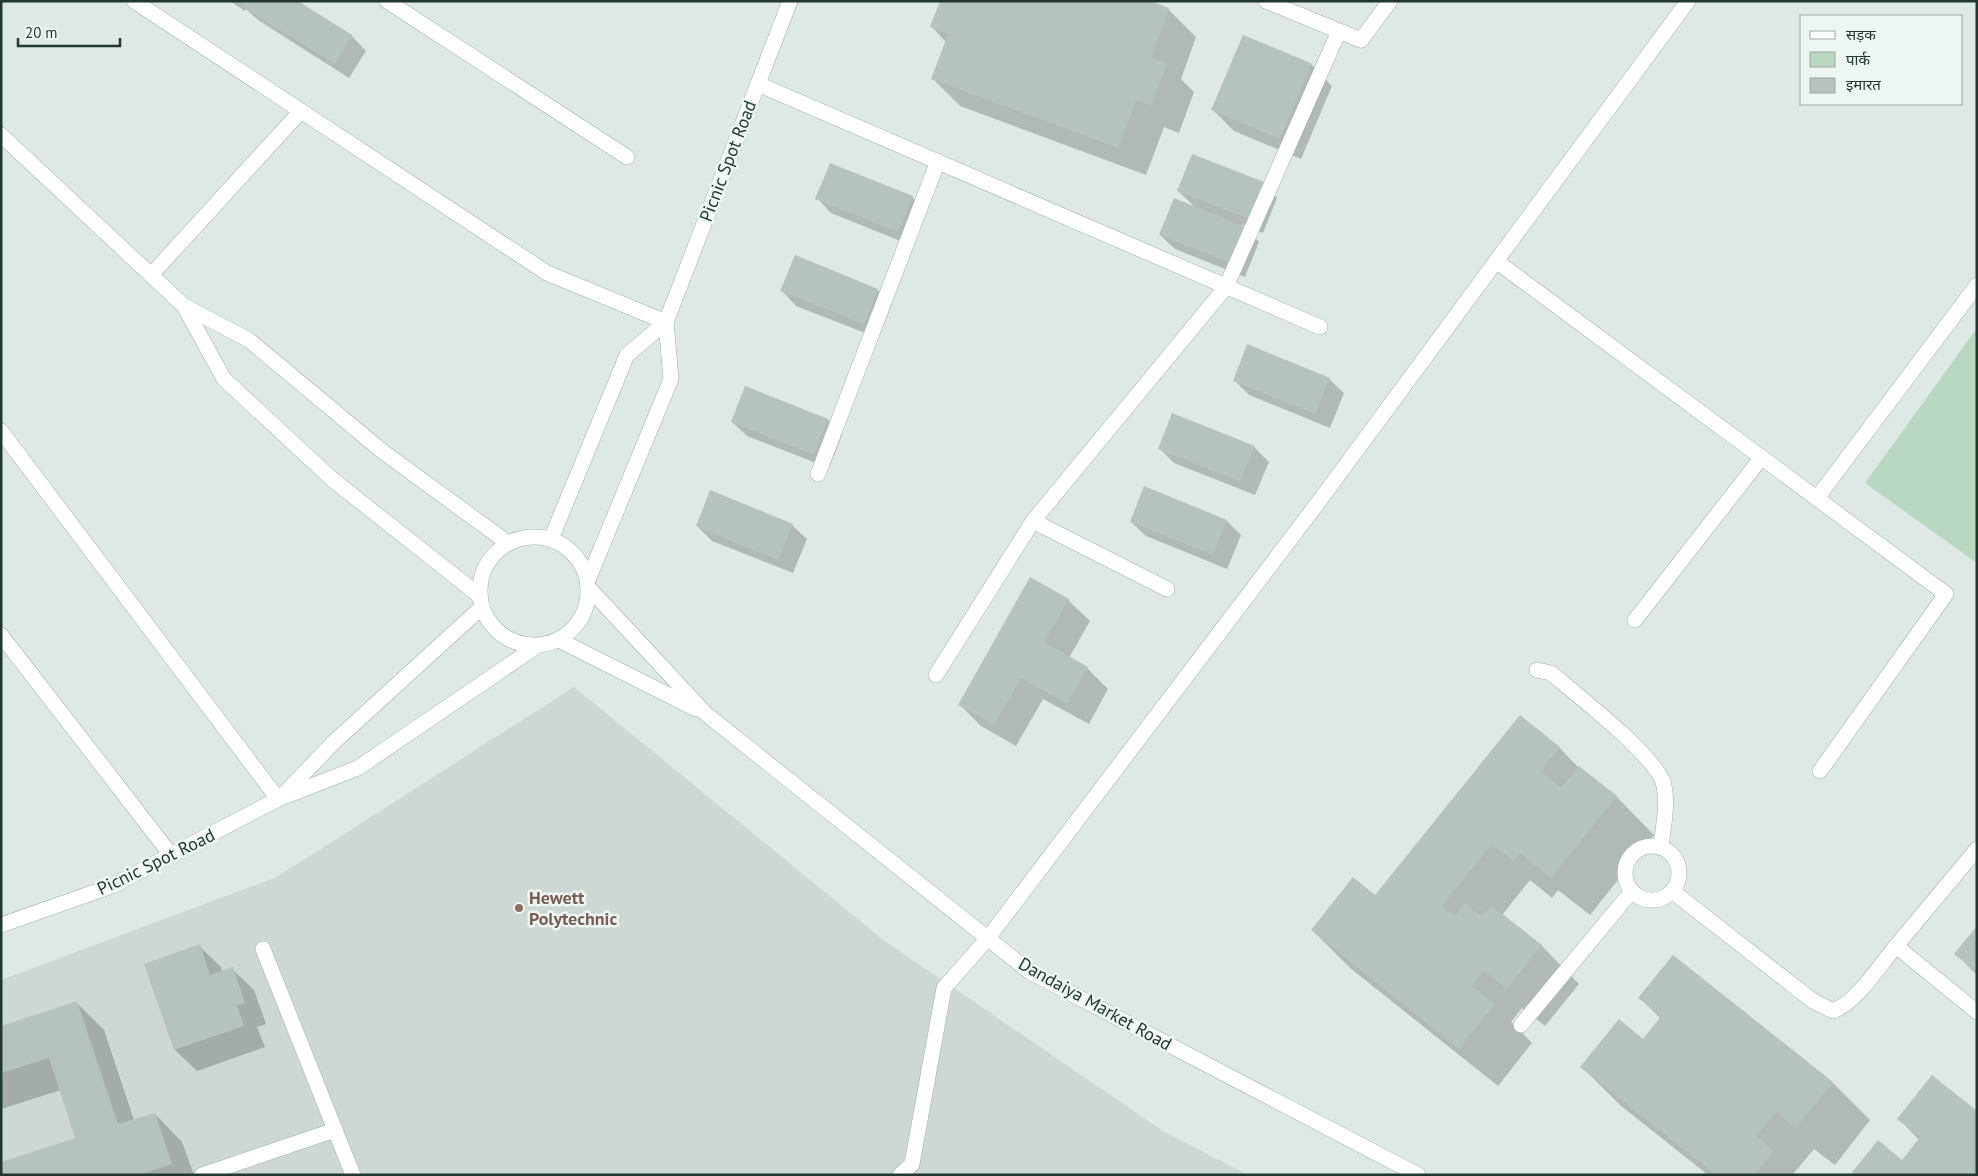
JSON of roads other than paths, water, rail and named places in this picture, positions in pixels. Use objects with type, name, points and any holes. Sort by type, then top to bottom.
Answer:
[{"type":"street","points":[[134,1],[546,273],[666,322]]},
{"type":"street","points":[[387,1],[627,157]]},
{"type":"street","name":"Picnic Spot Road","points":[[588,584],[671,379],[666,322],[790,1]]},
{"type":"street","points":[[1266,1],[1361,40],[1390,1]]},
{"type":"street","points":[[900,1175],[912,1164],[944,988],[988,938],[1320,500],[1688,1]]},
{"type":"street","points":[[936,675],[1033,521],[1226,287],[1339,31]]},
{"type":"street","points":[[758,84],[1320,327]]},
{"type":"street","points":[[151,275],[301,111]]},
{"type":"street","points":[[1,135],[184,306],[249,340],[382,451],[508,543]]},
{"type":"street","points":[[818,474],[938,161]]},
{"type":"street","points":[[1496,261],[1946,594],[1820,771]]},
{"type":"street","points":[[1817,498],[1977,285]]},
{"type":"street","points":[[184,306],[224,379],[333,480],[481,602],[497,632],[509,639],[537,646],[559,640],[572,630],[582,618],[588,604],[588,584],[583,566],[575,554],[564,545],[551,539],[529,537],[508,543],[498,550],[483,571],[481,602]]},
{"type":"street","name":"Picnic Spot Road","points":[[551,539],[627,355],[666,322]]},
{"type":"street","points":[[1,431],[278,799]]},
{"type":"street","points":[[1635,620],[1762,457]]},
{"type":"street","points":[[1033,521],[1167,589]]},
{"type":"street","points":[[588,584],[706,714]]},
{"type":"street","name":"Picnic Spot Road","points":[[278,799],[334,742],[481,602]]},
{"type":"street","points":[[1,635],[171,855]]},
{"type":"street","points":[[559,640],[706,714]]},
{"type":"street","name":"Picnic Spot Road","points":[[1,925],[112,886],[278,799],[358,768],[537,646]]},
{"type":"street","points":[[1537,670],[1552,673],[1633,744],[1655,769],[1662,782],[1665,794],[1660,847]]},
{"type":"street","name":"Dandaiya Market Road","points":[[706,714],[1030,972],[1418,1175]]},
{"type":"street","points":[[1643,847],[1660,847],[1675,857],[1679,874],[1672,891],[1657,899],[1648,899],[1632,891],[1625,876],[1629,859],[1643,847]]},
{"type":"street","points":[[1672,891],[1813,1001],[1833,1011],[1841,1008],[1853,997],[1977,849]]},
{"type":"street","points":[[1521,1024],[1632,891]]},
{"type":"street","points":[[1896,946],[1977,1012]]},
{"type":"street","points":[[263,949],[353,1175]]},
{"type":"street","points":[[202,1175],[335,1130]]},
{"type":"place","name":"Hewett Polytechnic","points":[[519,908]]}]
